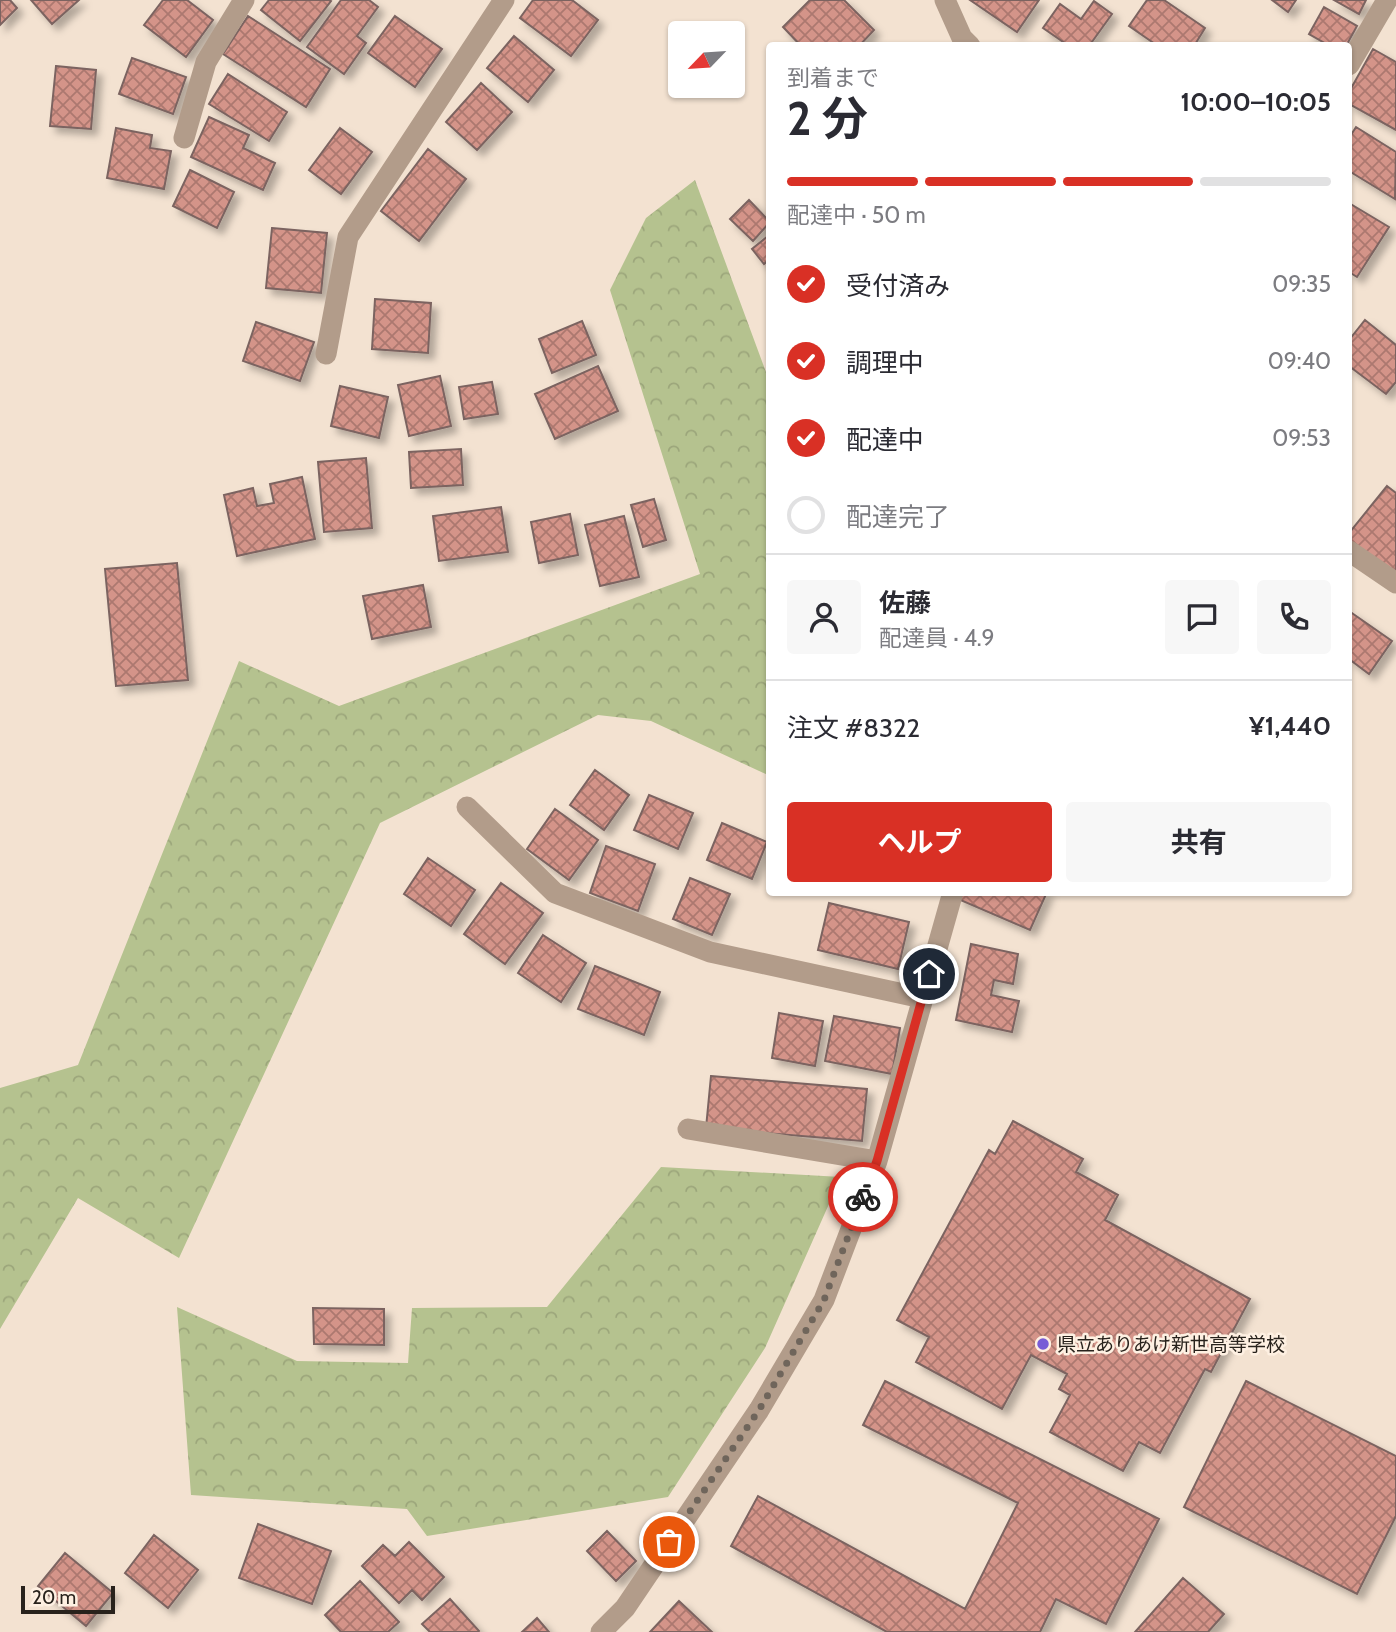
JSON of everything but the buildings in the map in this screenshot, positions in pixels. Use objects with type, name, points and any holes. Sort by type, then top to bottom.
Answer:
[{"type":"street","points":[[184,138],[206,62],[244,0]]},
{"type":"street","points":[[326,354],[348,237],[504,0]]},
{"type":"street","points":[[945,0],[966,42]]},
{"type":"street","points":[[1352,60],[1388,0]]},
{"type":"street","points":[[1352,553],[1396,583]]},
{"type":"street","points":[[467,807],[555,892],[710,953],[922,998]]},
{"type":"street","points":[[601,1632],[625,1608],[759,1410],[824,1300],[877,1161],[952,896]]},
{"type":"street","points":[[688,1129],[877,1161]]},
{"type":"green space","points":[[695,180],[766,372],[766,774],[651,721],[598,715],[380,823],[179,1258],[78,1198],[0,1329],[0,1088],[78,1065],[239,661],[339,706],[700,574],[610,290],[646,218]]},
{"type":"green space","points":[[661,1167],[841,1177],[765,1348],[668,1497],[427,1536],[407,1509],[191,1495],[177,1307],[297,1361],[408,1363],[412,1308],[547,1307]]},
{"type":"way so far","points":[[669,1542],[759,1410],[824,1300],[863,1197]]},
{"type":"place","name":"県立ありあけ新世高等学校","points":[[1043,1344]]},
{"type":"route","points":[[863,1197],[877,1161],[929,974]]}]
